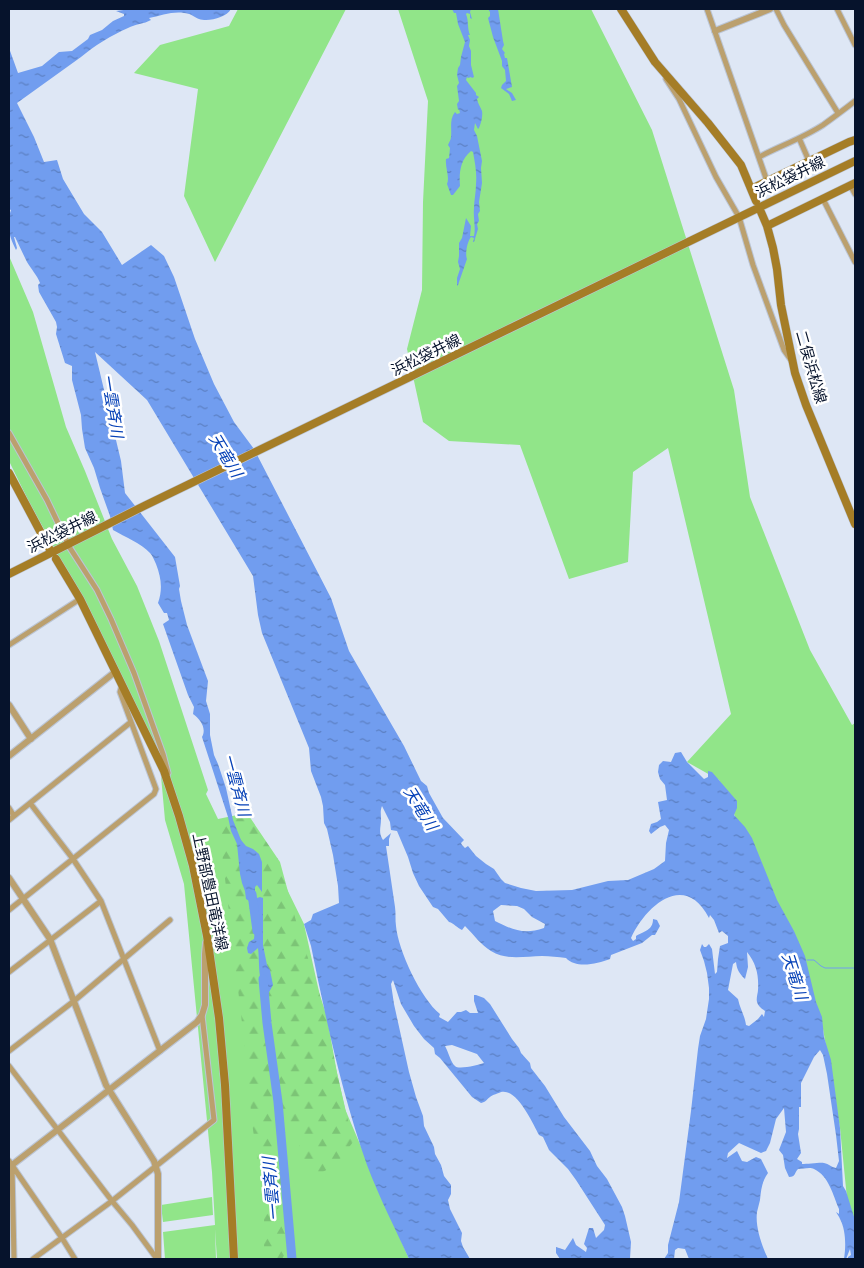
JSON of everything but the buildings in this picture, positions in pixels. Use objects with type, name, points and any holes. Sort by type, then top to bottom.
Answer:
[{"type":"main road","points":[[621,9],[655,62],[708,123],[740,165],[756,201]]},
{"type":"main road","points":[[751,189],[853,140]]},
{"type":"main road","name":"浜松袋井線","points":[[9,574],[855,161]]},
{"type":"main road","points":[[767,226],[853,184]]},
{"type":"main road","name":"二俣浜松線","points":[[761,212],[773,248],[781,305],[793,363],[806,405],[855,524]]},
{"type":"main road","points":[[9,473],[11,485],[49,548]]},
{"type":"main road","name":"上野部豊田竜洋線","points":[[56,559],[80,599],[164,771],[180,816],[193,866],[207,936],[219,1018],[225,1085],[234,1259]]},
{"type":"street","points":[[707,9],[768,181]]},
{"type":"street","points":[[714,31],[770,9]]},
{"type":"street","points":[[776,9],[838,113]]},
{"type":"street","points":[[838,9],[855,45]]},
{"type":"street","points":[[655,62],[679,99],[716,177],[740,217],[756,273],[784,350],[793,363]]},
{"type":"street","points":[[759,157],[823,125],[855,101]]},
{"type":"street","points":[[799,138],[809,161]]},
{"type":"street","points":[[853,184],[855,194]]},
{"type":"street","points":[[823,199],[855,262]]},
{"type":"street","points":[[9,433],[47,500],[68,544],[97,590],[134,673],[163,754],[180,816]]},
{"type":"street","points":[[9,645],[80,599]]},
{"type":"street","points":[[9,756],[115,672]]},
{"type":"street","points":[[9,910],[154,794],[156,789],[120,692],[122,685]]},
{"type":"street","points":[[9,705],[31,739]]},
{"type":"street","points":[[9,820],[131,722]]},
{"type":"street","points":[[30,803],[73,859],[101,900],[160,1051]]},
{"type":"street","points":[[9,808],[14,816]]},
{"type":"street","points":[[9,878],[50,939],[109,1090],[157,1166],[158,1259]]},
{"type":"street","points":[[9,972],[101,900]]},
{"type":"street","points":[[9,1051],[74,1001],[170,920]]},
{"type":"street","points":[[10,1164],[198,1022],[205,1005],[204,954],[207,936]]},
{"type":"street","points":[[33,1259],[112,1201],[214,1120],[202,1016]]},
{"type":"street","points":[[9,1066],[158,1259]]},
{"type":"street","points":[[10,1164],[75,1259]]},
{"type":"street","points":[[10,1164],[14,1259]]},
{"type":"green space","points":[[238,9],[346,9],[215,262],[184,196],[198,89],[134,73],[160,45],[229,26]]},
{"type":"green space","points":[[398,9],[591,9],[652,130],[734,390],[750,497],[810,650],[852,725],[855,723],[855,1259],[853,1259],[840,1128],[823,1029],[719,780],[687,762],[731,714],[668,448],[633,472],[628,562],[569,579],[520,445],[449,441],[423,422],[407,349],[422,290],[423,202],[428,101]]},
{"type":"green space","points":[[9,256],[33,312],[66,427],[112,539],[137,586],[159,641],[208,790],[206,794],[218,819],[261,836],[304,924],[345,1109],[409,1259],[217,1259],[215,1229],[216,1259],[165,1259],[163,1232],[215,1225],[212,1172],[184,884],[165,820],[159,754],[9,461]]},
{"type":"green space","points":[[247,813],[280,862],[296,921],[327,1017],[337,1073],[353,1142],[332,1167],[315,1176],[303,1175],[298,1136],[281,1132],[269,1157],[284,1170],[277,1216],[290,1245],[282,1259],[264,1259],[264,1204],[252,1123],[218,819]]},
{"type":"green space","points":[[212,1197],[213,1215],[163,1222],[161,1205]]},
{"type":"water","name":"天竜川","points":[[131,9],[231,9],[225,15],[212,20],[203,20],[180,13],[149,18],[151,20],[131,27],[97,45],[17,103],[44,162],[57,160],[63,179],[84,214],[102,232],[122,265],[151,245],[164,256],[174,277],[195,339],[214,384],[234,422],[254,449],[331,598],[349,651],[404,746],[421,781],[427,786],[443,818],[464,840],[461,843],[465,848],[468,846],[476,856],[494,869],[505,883],[536,891],[572,890],[608,881],[628,880],[654,869],[665,861],[669,830],[665,825],[651,834],[649,831],[651,824],[661,819],[658,802],[667,800],[665,785],[660,779],[658,772],[659,765],[663,761],[671,762],[675,753],[681,752],[687,762],[704,779],[708,777],[708,771],[712,772],[737,801],[734,815],[752,838],[777,900],[805,956],[816,1002],[822,1017],[824,1037],[831,1060],[840,1128],[843,1186],[855,1220],[855,1259],[848,1259],[851,1255],[850,1249],[846,1259],[844,1259],[844,1233],[842,1223],[836,1212],[839,1214],[839,1209],[830,1186],[823,1176],[814,1169],[808,1168],[798,1169],[794,1176],[789,1177],[783,1155],[779,1150],[786,1132],[784,1108],[776,1119],[766,1151],[761,1153],[739,1143],[728,1153],[727,1158],[737,1151],[742,1161],[747,1162],[756,1157],[761,1159],[768,1173],[762,1186],[757,1212],[757,1224],[759,1236],[768,1259],[689,1259],[685,1249],[678,1248],[675,1250],[674,1259],[664,1259],[668,1253],[668,1245],[679,1202],[698,1049],[709,999],[707,973],[700,950],[702,944],[706,947],[709,944],[712,949],[715,974],[717,972],[720,946],[728,943],[728,936],[722,931],[719,933],[714,920],[710,915],[709,918],[699,904],[689,897],[678,895],[667,898],[646,914],[631,938],[633,941],[636,939],[636,936],[648,930],[652,926],[653,919],[657,920],[660,926],[655,935],[652,935],[642,943],[611,955],[610,959],[599,963],[575,964],[566,958],[542,956],[503,956],[484,946],[465,926],[462,930],[449,922],[438,909],[433,907],[419,886],[397,831],[391,830],[390,822],[382,806],[381,837],[383,840],[391,833],[389,846],[386,846],[398,936],[401,948],[418,986],[440,1014],[439,1017],[448,1022],[457,1012],[466,1010],[470,1013],[478,1013],[474,995],[484,998],[490,1004],[607,1179],[622,1207],[631,1242],[630,1259],[560,1259],[556,1253],[556,1247],[565,1250],[573,1238],[576,1245],[586,1252],[587,1248],[584,1244],[589,1228],[593,1228],[596,1238],[604,1230],[605,1225],[568,1169],[549,1150],[543,1137],[539,1135],[524,1108],[513,1095],[501,1092],[481,1103],[472,1097],[435,1054],[434,1048],[414,1026],[401,1004],[393,980],[391,984],[394,1004],[409,1072],[423,1116],[424,1126],[444,1176],[451,1185],[451,1194],[448,1200],[450,1209],[462,1233],[461,1241],[470,1259],[409,1259],[377,1189],[358,1138],[335,1057],[311,946],[304,924],[311,920],[313,914],[339,903],[338,886],[333,855],[324,823],[321,797],[311,771],[309,748],[262,633],[253,576],[147,400],[95,352],[121,461],[125,493],[175,557],[181,601],[187,625],[208,681],[206,701],[210,714],[210,735],[214,755],[226,788],[233,820],[241,840],[246,846],[259,854],[262,862],[262,892],[257,885],[255,887],[255,895],[257,898],[263,898],[263,945],[273,985],[268,994],[262,985],[258,948],[251,954],[248,953],[247,948],[249,942],[254,939],[257,906],[246,899],[240,874],[237,844],[231,831],[202,737],[204,730],[198,718],[193,714],[194,707],[163,624],[169,620],[167,613],[164,613],[158,603],[161,588],[158,569],[152,555],[146,549],[113,530],[94,468],[85,448],[81,415],[72,380],[72,366],[65,363],[56,334],[56,322],[39,292],[39,280],[27,262],[15,237],[16,250],[10,235],[9,48],[18,73],[42,66],[59,52],[72,51],[88,39],[90,35],[124,16],[124,14],[116,11]],"holes":[[[501,905],[517,906],[545,924],[544,928],[530,931],[513,929],[495,921],[493,911]],[[747,952],[753,960],[757,974],[757,1002],[765,1011],[764,1017],[762,1014],[749,1026],[746,1025],[738,999],[728,990],[733,964],[736,962],[739,971],[745,979],[748,967]],[[452,1045],[477,1054],[484,1063],[469,1067],[457,1067],[452,1062],[445,1046]],[[820,1050],[827,1074],[839,1161],[836,1168],[823,1163],[802,1164],[797,1159],[801,1153],[798,1134],[801,1083],[814,1057]]]},
{"type":"water","points":[[452,9],[471,9],[472,19],[470,14],[466,14],[474,77],[467,77],[466,80],[479,97],[477,99],[478,104],[482,111],[482,120],[479,128],[475,123],[474,130],[482,161],[478,229],[474,242],[474,238],[471,237],[468,242],[467,259],[457,286],[460,269],[458,262],[459,243],[462,238],[466,218],[471,226],[470,236],[474,236],[476,176],[473,152],[471,151],[464,158],[461,167],[460,186],[451,195],[447,184],[446,159],[449,158],[450,148],[448,145],[451,138],[452,118],[455,112],[457,114],[460,113],[457,104],[459,101],[457,86],[459,83],[457,75],[465,42],[456,13]]},
{"type":"water","points":[[488,9],[498,9],[504,45],[502,49],[505,53],[505,58],[507,58],[512,87],[506,89],[512,93],[516,100],[512,101],[509,94],[501,88],[506,81],[505,70],[493,37],[488,18],[490,12]]},
{"type":"waterway","name":"一雲斉川","points":[[252,894],[257,931]]},
{"type":"waterway","name":"天竜川","points":[[807,960],[814,960],[825,968],[855,968]]},
{"type":"waterway","name":"一雲斉川","points":[[263,979],[278,1102],[292,1259]]}]
